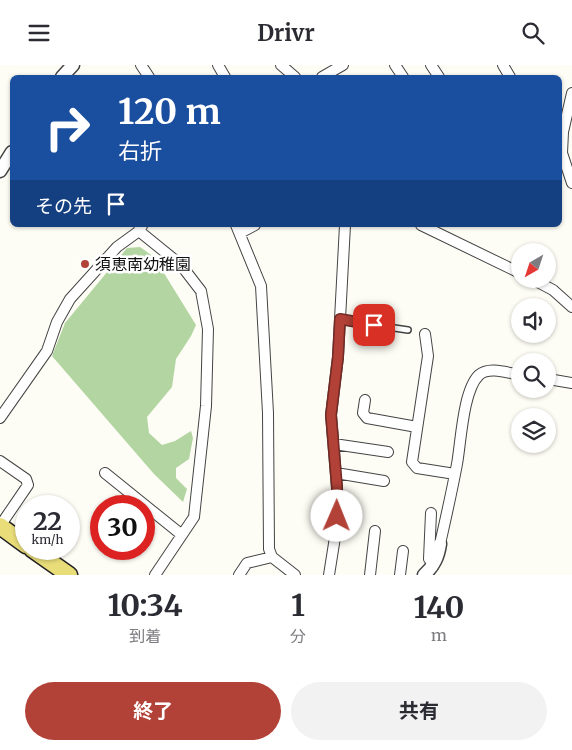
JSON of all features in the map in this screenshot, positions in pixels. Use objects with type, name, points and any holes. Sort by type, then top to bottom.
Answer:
[{"type":"main road","points":[[0,526],[15,537]]},
{"type":"main road","points":[[48,560],[69,575]]},
{"type":"street","points":[[65,75],[73,65]]},
{"type":"street","points":[[281,65],[293,75]]},
{"type":"street","points":[[325,75],[337,66]]},
{"type":"street","points":[[562,142],[572,93]]},
{"type":"street","points":[[0,171],[10,154]]},
{"type":"street","points":[[562,154],[570,168],[572,183]]},
{"type":"street","points":[[0,418],[47,351],[57,322],[70,299],[117,247],[141,227],[181,265],[201,291],[208,329],[206,406],[194,517],[155,575]]},
{"type":"street","points":[[329,575],[336,531],[338,501],[331,415],[338,357],[345,227]]},
{"type":"street","points":[[425,227],[511,269]]},
{"type":"street","points":[[238,229],[261,287],[268,413],[269,549],[272,557],[295,575]]},
{"type":"street","points":[[548,288],[572,307]]},
{"type":"street","points":[[425,334],[428,357],[412,461],[417,468],[455,474]]},
{"type":"street","points":[[424,575],[434,564],[438,555],[472,385],[479,375],[487,371],[511,374]]},
{"type":"street","points":[[556,380],[572,383]]},
{"type":"street","points":[[365,400],[363,413],[367,418],[417,427]]},
{"type":"street","points":[[334,444],[388,452]]},
{"type":"street","points":[[0,461],[26,479],[28,485],[0,526]]},
{"type":"street","points":[[105,473],[182,535]]},
{"type":"street","points":[[336,473],[384,481]]},
{"type":"street","points":[[432,513],[429,559],[434,564]]},
{"type":"street","points":[[370,575],[376,531]]},
{"type":"street","points":[[400,575],[403,551]]},
{"type":"street","points":[[239,575],[247,563],[272,557]]},
{"type":"lane","points":[[340,319],[408,330]]},
{"type":"green space","points":[[140,247],[154,257],[196,325],[176,359],[172,387],[147,417],[149,433],[162,445],[175,441],[191,431],[193,438],[189,459],[176,468],[176,478],[187,489],[183,502],[154,474],[52,356],[65,323],[127,248]]},
{"type":"place","name":"須恵南幼稚園","points":[[85,264]]},
{"type":"route","points":[[337,516],[338,501],[331,415],[338,357],[340,319],[374,325]]}]
